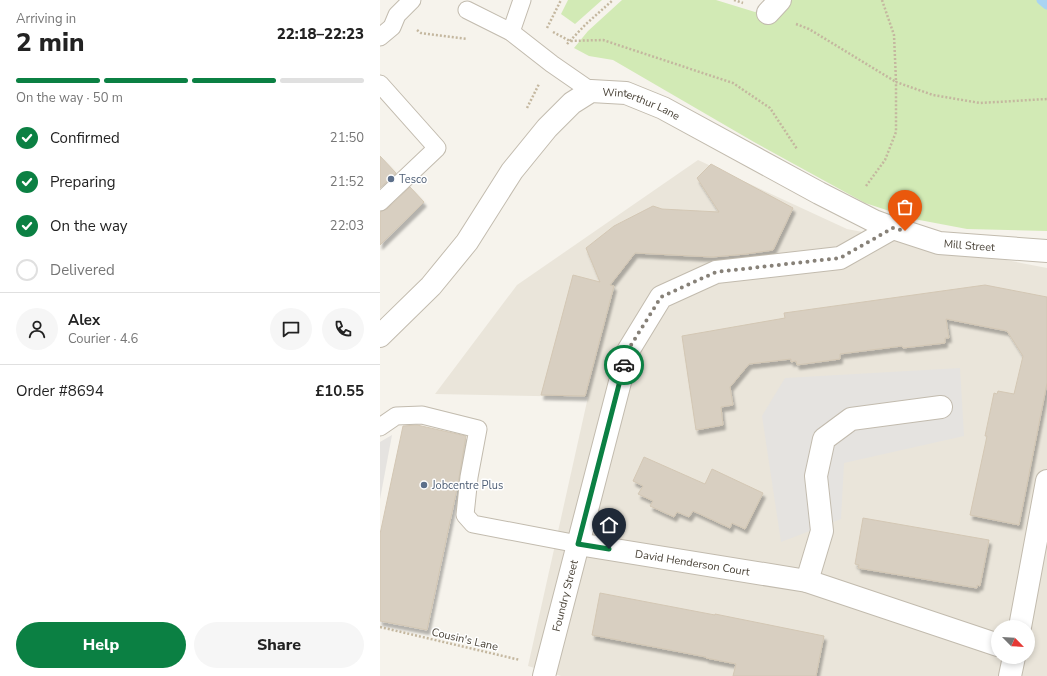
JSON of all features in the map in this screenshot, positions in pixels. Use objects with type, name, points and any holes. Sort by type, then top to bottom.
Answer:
[{"type":"street","name":"Winterthur Lane","points":[[380,336],[431,286],[467,242],[512,171],[547,128],[572,103],[590,91],[626,93],[663,108],[819,193],[893,228]]},
{"type":"street","name":"Mill Street","points":[[893,228],[939,242],[1047,251]]},
{"type":"street","name":"Foundry Street","points":[[545,671],[628,350],[661,297],[716,272],[840,258],[893,228]]},
{"type":"street","points":[[807,581],[822,531],[816,476],[824,439],[851,419],[941,407]]},
{"type":"street","points":[[1021,620],[1047,481]]},
{"type":"street","name":"David Henderson Court","points":[[578,544],[807,581],[991,642]]},
{"type":"street","points":[[1010,676],[1013,664]]},
{"type":"lane","points":[[380,37],[392,27],[397,15],[412,0]]},
{"type":"lane","points":[[511,32],[522,0]]},
{"type":"lane","points":[[467,10],[511,32],[590,91]]},
{"type":"lane","points":[[380,84],[437,148],[380,202]]},
{"type":"lane","points":[[380,427],[396,416],[422,415],[478,429],[469,477],[466,515],[473,524],[578,544]]},
{"type":"path","points":[[561,0],[547,28],[570,40],[603,40],[733,83],[770,108],[800,153]]},
{"type":"path","points":[[570,40],[613,0]]},
{"type":"path","points":[[850,208],[885,160],[896,132],[894,35],[882,0]]},
{"type":"path","points":[[774,6],[896,82],[933,95],[980,103],[1047,99]]},
{"type":"path","points":[[421,33],[474,40]]},
{"type":"path","name":"Cousin's Lane","points":[[380,627],[545,671]]},
{"type":"shaded area","points":[[698,160],[847,229],[1047,268],[1047,676],[561,676],[528,666],[588,397],[435,394],[517,285]]},
{"type":"shaded area","points":[[960,368],[964,436],[844,463],[841,519],[781,542],[762,416],[785,378]]},
{"type":"shaded area","points":[[392,435],[380,499],[380,442]]},
{"type":"green space","points":[[568,0],[602,0],[575,24],[561,14]]},
{"type":"green space","points":[[622,0],[716,0],[755,12],[767,7],[770,0],[1047,0],[1047,231],[967,229],[914,219],[865,203],[754,142],[613,60],[589,56],[574,48],[588,31]]},
{"type":"building","points":[[380,156],[396,173],[380,188]]},
{"type":"building","points":[[711,164],[793,208],[773,250],[712,257],[635,253],[610,285],[614,286],[585,396],[541,395],[573,275],[600,282],[586,248],[614,226],[653,206],[662,209],[719,212],[697,178]]},
{"type":"building","points":[[410,187],[424,202],[380,245],[380,212],[387,209]]},
{"type":"building","points":[[985,285],[1047,297],[1047,383],[1019,525],[970,515],[987,436],[985,436],[994,393],[997,394],[998,391],[1014,394],[1023,356],[1007,331],[946,319],[949,338],[945,338],[945,343],[903,348],[902,346],[840,354],[840,359],[797,365],[796,361],[791,362],[791,359],[749,364],[730,387],[733,405],[721,407],[723,425],[696,430],[682,336],[785,318],[784,313]]},
{"type":"building","name":"Jobcentre Plus","points":[[417,425],[466,436],[458,484],[427,630],[380,621],[380,534],[403,426]]},
{"type":"building","points":[[644,457],[705,484],[712,469],[763,493],[745,529],[732,523],[730,528],[693,511],[689,517],[677,512],[674,517],[650,506],[653,501],[638,494],[643,486],[633,481]]},
{"type":"building","points":[[863,518],[989,540],[980,586],[977,585],[977,588],[858,568],[859,565],[855,564]]},
{"type":"building","points":[[600,593],[824,636],[816,676],[733,676],[736,664],[592,635]]},
{"type":"waterway","points":[[1041,0],[1047,5]]},
{"type":"way so far","points":[[624,365],[628,350],[661,297],[716,272],[840,258],[893,228],[905,231]]},
{"type":"place","name":"Tesco","points":[[391,179]]},
{"type":"place","name":"Jobcentre Plus","points":[[424,485]]},
{"type":"route","points":[[609,549],[578,544],[624,365]]}]
